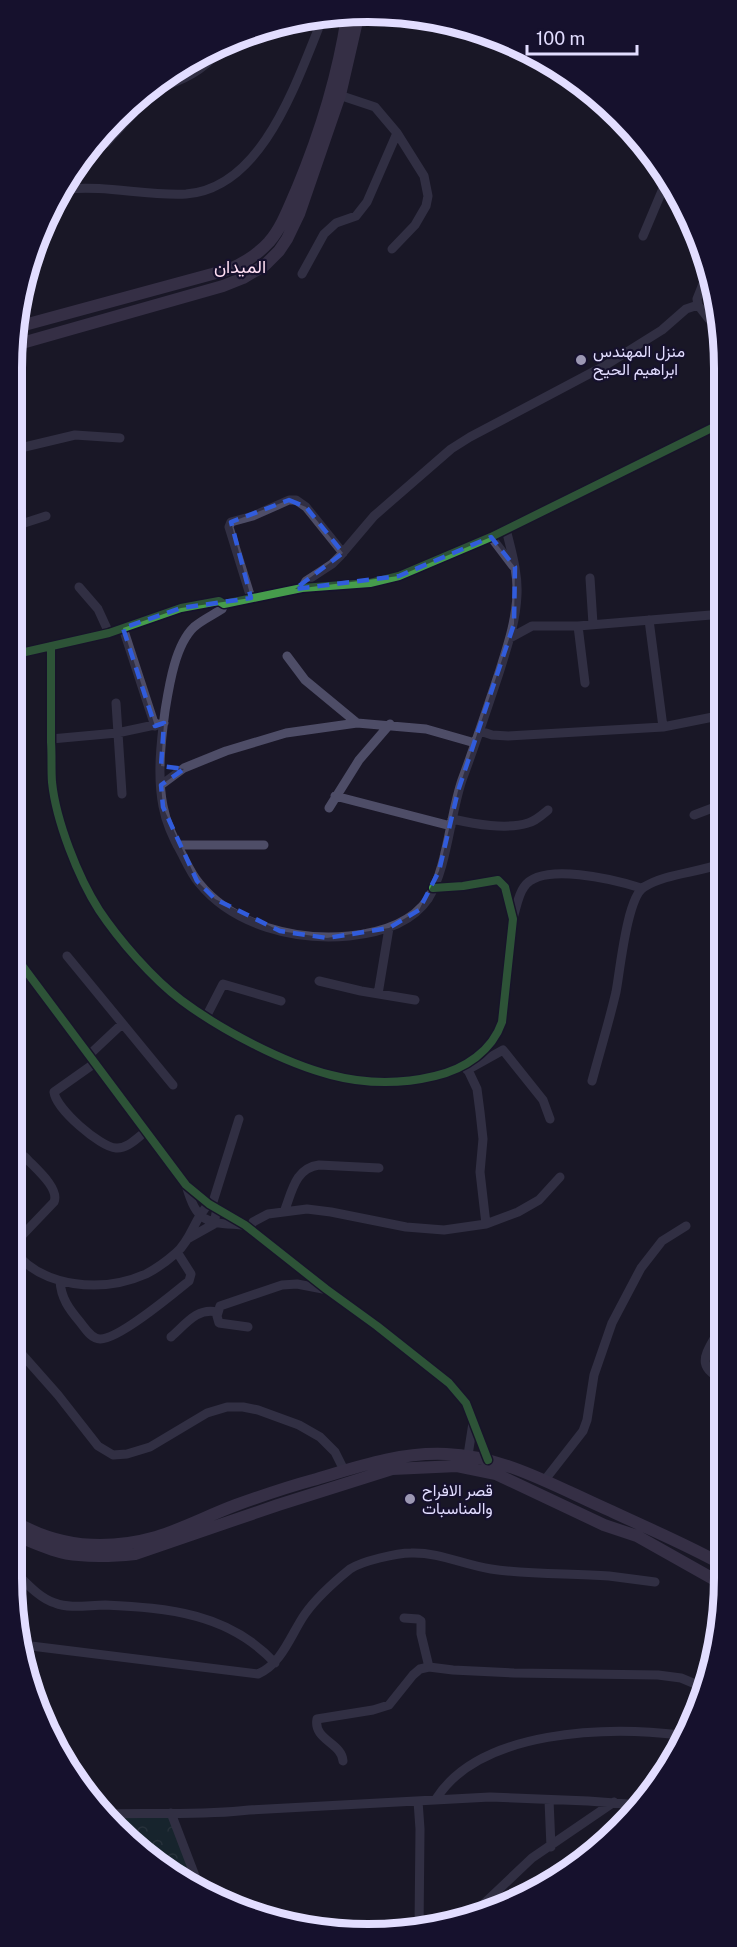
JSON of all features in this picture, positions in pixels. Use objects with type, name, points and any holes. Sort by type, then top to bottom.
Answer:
[{"type":"main road","points":[[25,325],[239,266],[269,242],[289,207],[335,94],[346,23]]},
{"type":"main road","points":[[23,343],[223,286],[265,265],[279,251],[299,214],[356,23]]},
{"type":"main road","points":[[22,1538],[78,1556],[135,1554],[272,1492],[344,1470],[393,1457],[468,1455],[514,1467],[714,1560]]},
{"type":"main road","points":[[22,1524],[60,1541],[78,1544],[158,1542],[392,1469],[457,1466],[496,1474],[604,1525],[638,1536],[714,1579]]},
{"type":"main road","points":[[582,1514],[588,1500]]},
{"type":"street","points":[[73,189],[93,187],[129,192],[182,194],[207,190],[229,179],[255,154],[280,114],[319,26]]},
{"type":"street","points":[[173,83],[183,80],[209,62]]},
{"type":"street","points":[[335,94],[375,107],[397,133],[424,176],[428,196],[426,206],[415,225],[392,249]]},
{"type":"street","points":[[106,143],[118,130]]},
{"type":"street","points":[[302,274],[324,234],[336,223],[356,216],[367,202],[397,133]]},
{"type":"street","points":[[643,236],[663,188]]},
{"type":"street","points":[[704,283],[697,299],[698,305],[712,323]]},
{"type":"street","points":[[302,588],[306,581],[332,564],[343,553],[374,516],[451,449],[606,365],[662,330],[686,309],[698,305]]},
{"type":"street","points":[[22,653],[109,633],[181,608],[219,601],[224,604],[302,588],[370,583],[399,576],[491,537],[714,427]]},
{"type":"street","points":[[22,448],[75,435],[120,438]]},
{"type":"street","points":[[251,598],[229,527],[231,522],[253,516],[289,500],[296,500],[306,507],[343,553]]},
{"type":"street","points":[[22,524],[46,516]]},
{"type":"street","points":[[224,604],[222,609],[195,626],[183,645],[170,681],[159,725],[163,807],[177,845],[197,881],[214,899],[230,911],[255,923],[279,931],[327,938],[359,935],[389,928],[419,910],[433,888],[458,791],[510,638],[517,592],[515,567],[506,529]]},
{"type":"street","points":[[491,537],[515,567]]},
{"type":"street","points":[[590,578],[593,624]]},
{"type":"street","points":[[79,586],[98,609],[109,633]]},
{"type":"street","points":[[515,615],[532,626]]},
{"type":"street","points":[[510,638],[532,626],[578,626],[714,615]]},
{"type":"street","points":[[649,620],[663,727]]},
{"type":"street","points":[[578,626],[585,684]]},
{"type":"street","points":[[123,628],[159,725]]},
{"type":"street","points":[[51,646],[52,782],[64,834],[99,909],[159,981],[181,1000],[234,1034],[269,1051],[332,1075],[396,1082],[468,1070],[503,1050],[543,1100],[550,1119]]},
{"type":"street","points":[[287,656],[305,680],[357,723]]},
{"type":"street","points":[[116,703],[122,794]]},
{"type":"street","points":[[480,731],[492,735],[508,736],[663,727],[714,717]]},
{"type":"street","points":[[161,785],[184,768],[226,751],[286,733],[357,723],[390,724],[426,729],[475,743]]},
{"type":"street","points":[[328,808],[359,760],[390,724]]},
{"type":"street","points":[[51,739],[117,733],[159,725]]},
{"type":"street","points":[[161,766],[184,768]]},
{"type":"street","points":[[336,796],[451,823],[520,825],[531,823],[548,810]]},
{"type":"street","points":[[694,815],[714,807]]},
{"type":"street","points":[[177,845],[264,845]]},
{"type":"street","points":[[591,1081],[615,992],[627,924],[637,896],[642,888],[656,881],[714,866]]},
{"type":"street","points":[[452,1072],[474,1059],[498,1034],[502,1022],[513,918],[524,886],[542,875],[555,873],[617,880],[642,888]]},
{"type":"street","points":[[433,888],[464,886],[498,880],[505,887],[513,918]]},
{"type":"street","points":[[378,994],[389,928]]},
{"type":"street","points":[[67,956],[173,1085]]},
{"type":"street","points":[[22,965],[186,1185],[213,1206],[247,1226],[449,1383],[466,1404],[488,1460]]},
{"type":"street","points":[[319,981],[415,1000]]},
{"type":"street","points":[[206,1017],[223,984],[281,1001]]},
{"type":"street","points":[[122,1024],[92,1059],[54,1092],[54,1097],[69,1116],[99,1143],[108,1147],[126,1146],[145,1132]]},
{"type":"street","points":[[468,1070],[477,1089],[480,1112],[483,1139],[480,1172],[486,1224]]},
{"type":"street","points":[[214,1224],[213,1206],[239,1119]]},
{"type":"street","points":[[22,1156],[54,1190],[56,1197],[22,1236]]},
{"type":"street","points":[[284,1212],[299,1174],[309,1166],[379,1168]]},
{"type":"street","points":[[186,1185],[191,1203],[198,1215],[214,1224],[247,1226],[268,1214],[307,1209],[406,1227],[444,1230],[486,1224],[518,1212],[538,1200],[560,1177]]},
{"type":"street","points":[[22,1258],[30,1267],[60,1281],[106,1285],[127,1280],[148,1273],[177,1252],[189,1238],[198,1215],[213,1206]]},
{"type":"street","points":[[189,1238],[214,1224]]},
{"type":"street","points":[[544,1481],[583,1431],[587,1420],[594,1375],[612,1323],[641,1268],[662,1241],[686,1226]]},
{"type":"street","points":[[60,1281],[62,1295],[68,1308],[94,1337],[104,1339],[147,1316],[189,1281],[191,1274],[177,1252]]},
{"type":"street","points":[[248,1327],[219,1323],[217,1312],[222,1304],[282,1285],[297,1284],[326,1289]]},
{"type":"street","points":[[171,1337],[195,1315],[209,1310],[217,1312]]},
{"type":"street","points":[[714,1339],[704,1362],[705,1368],[714,1376]]},
{"type":"street","points":[[22,1355],[58,1395],[98,1446],[113,1455],[127,1454],[150,1447],[207,1413],[227,1407],[243,1407],[299,1425],[320,1437],[335,1452],[344,1470]]},
{"type":"street","points":[[468,1455],[472,1423]]},
{"type":"street","points":[[29,1646],[254,1674],[262,1673],[275,1663],[305,1613],[319,1596],[352,1568],[408,1553],[429,1553],[469,1564],[508,1571],[549,1575],[609,1576],[655,1582]]},
{"type":"street","points":[[22,1579],[54,1603],[195,1614],[251,1642],[275,1663]]},
{"type":"street","points":[[404,1618],[421,1621],[429,1666]]},
{"type":"street","points":[[343,1761],[340,1752],[319,1733],[316,1728],[317,1719],[373,1710],[389,1705],[413,1675],[429,1666],[514,1674],[669,1676],[698,1685]]},
{"type":"street","points":[[436,1799],[446,1785],[472,1764],[486,1756],[517,1746],[563,1735],[586,1733],[677,1735]]},
{"type":"street","points":[[115,1814],[212,1814],[490,1797],[631,1804]]},
{"type":"street","points":[[549,1800],[551,1847]]},
{"type":"street","points":[[418,1801],[419,1921]]},
{"type":"street","points":[[482,1905],[532,1858],[614,1802]]},
{"type":"street","points":[[171,1813],[195,1878]]},
{"type":"highlighted area","points":[[289,500],[306,507],[343,553],[295,589],[399,576],[491,537],[515,567],[514,624],[458,791],[439,871],[419,910],[389,928],[327,938],[280,931],[215,899],[197,881],[163,807],[161,785],[184,769],[161,766],[164,723],[155,726],[123,628],[181,608],[251,598],[231,522]]},
{"type":"green space","points":[[171,1813],[196,1879],[140,1839],[115,1814]]},
{"type":"cycle path","points":[[22,653],[109,633],[181,608],[219,601],[224,604],[302,588],[370,583],[399,576],[491,537],[714,427]]},
{"type":"cycle path","points":[[51,646],[52,782],[58,814],[76,865],[99,910],[137,958],[170,991],[215,1023],[273,1054],[313,1070],[357,1080],[397,1082],[422,1079],[446,1073],[467,1063],[492,1042],[502,1022],[513,919],[505,887],[498,880],[433,888]]},
{"type":"cycle path","points":[[22,965],[186,1185],[209,1204],[245,1225],[449,1383],[466,1403],[488,1460]]},
{"type":"place","name":"منزل المهندس ابراهيم الحيح","points":[[581,360]]},
{"type":"place","name":"قصر الافراح والمناسبات","points":[[410,1499]]},
{"type":"district","name":"الميدان","points":[[240,267]]}]
